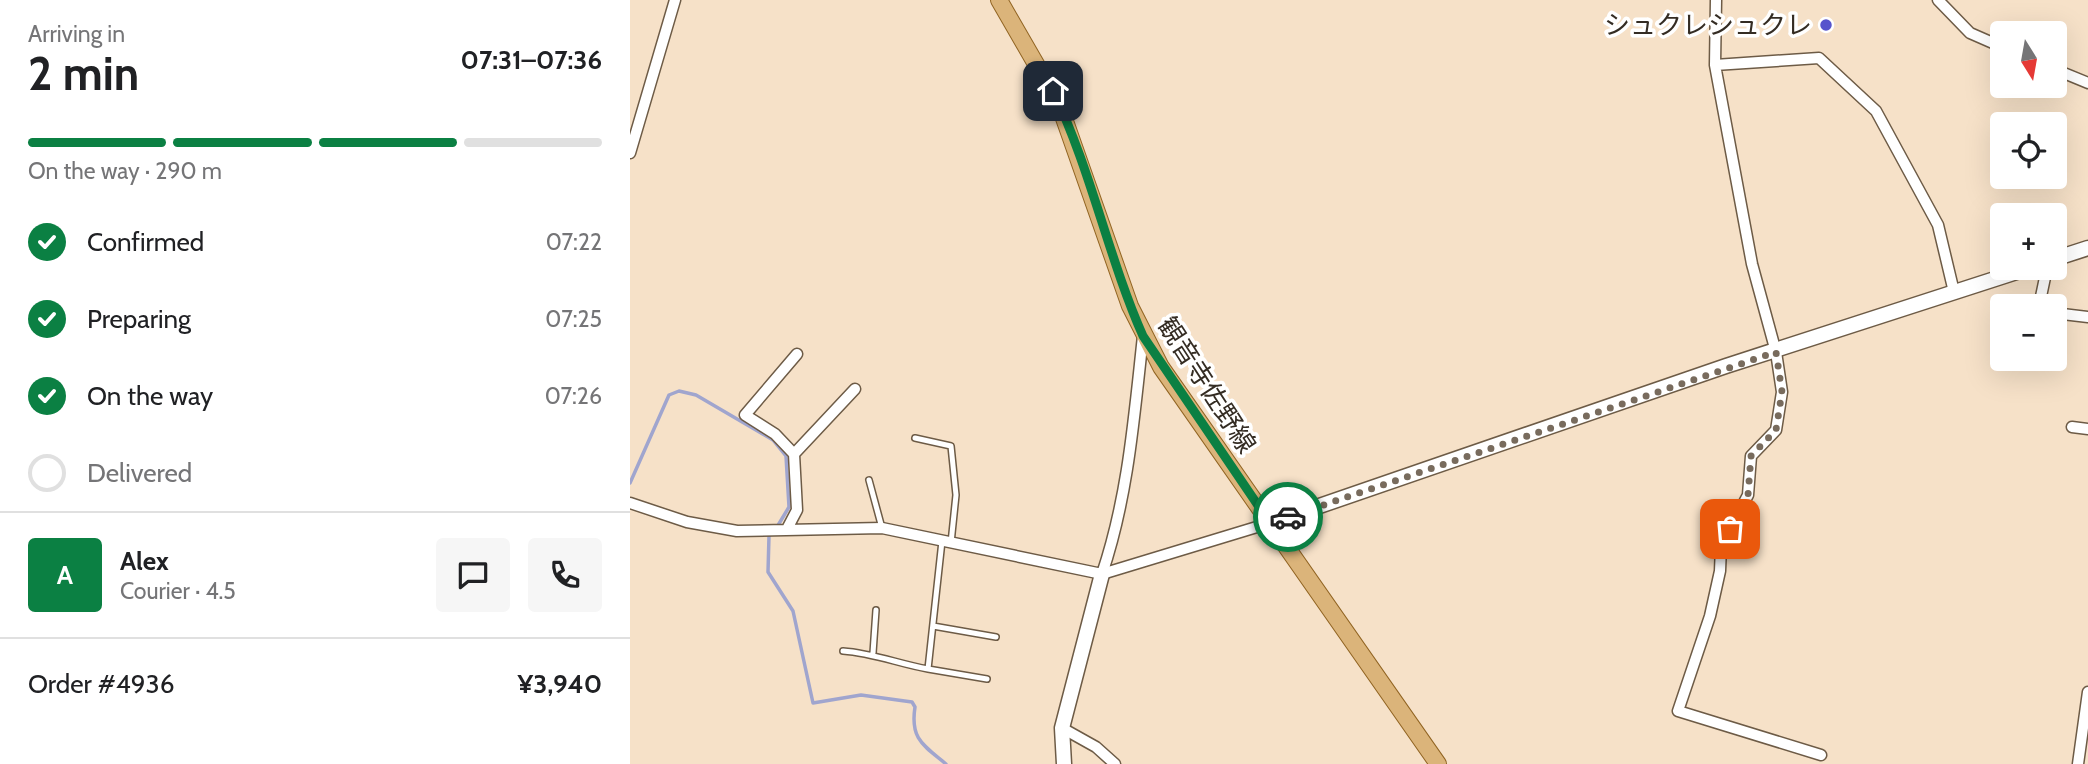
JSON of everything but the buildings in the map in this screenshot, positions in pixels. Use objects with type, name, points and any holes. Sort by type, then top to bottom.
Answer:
[{"type":"main road","name":"観音寺佐野線","points":[[999,0],[1059,104],[1143,336],[1438,764]]},
{"type":"street","points":[[630,153],[675,0]]},
{"type":"street","points":[[1716,0],[1714,65],[1752,264],[1776,352],[1782,392],[1776,430],[1751,456],[1748,495],[1721,546],[1720,571],[1710,616],[1678,712],[1821,755]]},
{"type":"street","points":[[1938,0],[1970,33],[1990,42]]},
{"type":"street","points":[[1714,65],[1819,58],[1876,111],[1938,225],[1954,292]]},
{"type":"street","points":[[2067,74],[2088,83]]},
{"type":"street","points":[[2067,255],[2088,248]]},
{"type":"street","points":[[630,503],[687,522],[737,531],[882,528],[1102,575],[1270,523],[1992,280]]},
{"type":"street","points":[[2067,315],[2088,317]]},
{"type":"street","points":[[1064,764],[1062,728],[1128,481],[1143,336]]},
{"type":"street","points":[[787,529],[797,510],[793,454],[775,433],[745,415],[797,354]]},
{"type":"street","points":[[793,454],[855,389]]},
{"type":"street","points":[[2072,427],[2088,429]]},
{"type":"street","points":[[2078,764],[2088,692]]},
{"type":"street","points":[[1062,728],[1096,747],[1115,764]]},
{"type":"lane","points":[[915,438],[951,446],[956,495],[946,542],[928,669]]},
{"type":"lane","points":[[869,480],[882,528]]},
{"type":"lane","points":[[873,653],[876,610]]},
{"type":"lane","points":[[933,626],[996,637]]},
{"type":"lane","points":[[844,651],[873,653],[888,662],[987,679]]},
{"type":"waterway","points":[[630,483],[669,395],[679,391],[696,395],[773,440],[786,456],[789,507],[777,527]]},
{"type":"waterway","points":[[772,533],[769,536],[768,572],[793,611],[813,703],[861,695],[912,702],[915,707],[914,727],[920,740],[946,764]]},
{"type":"way so far","points":[[1288,517],[1727,366],[1776,352],[1782,392],[1776,430],[1751,456],[1748,495],[1730,529]]},
{"type":"place","name":"シュクレシュクレ","points":[[1826,25]]},
{"type":"route","points":[[1053,91],[1072,134],[1130,306],[1143,336],[1161,367],[1270,523],[1288,517]]}]
